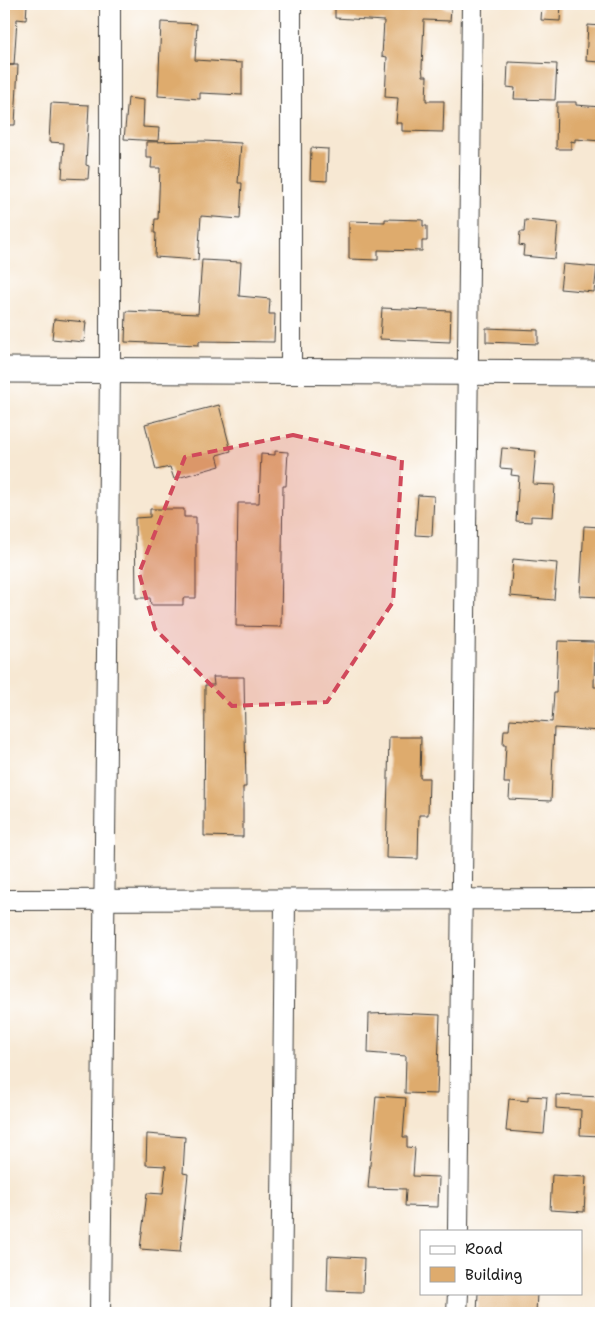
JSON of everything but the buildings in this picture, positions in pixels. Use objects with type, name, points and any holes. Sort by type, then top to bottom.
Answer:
[{"type":"main road","points":[[4,370],[601,373]]},
{"type":"street","points":[[100,1313],[110,370],[110,4]]},
{"type":"street","points":[[291,4],[291,372]]},
{"type":"street","points":[[458,1230],[472,4]]},
{"type":"street","points":[[4,900],[601,899]]},
{"type":"street","points":[[280,1313],[285,900]]},
{"type":"street","points":[[457,1313],[458,1294]]},
{"type":"highlighted area","points":[[293,435],[402,460],[393,602],[327,702],[232,706],[155,629],[139,573],[185,457]]}]
